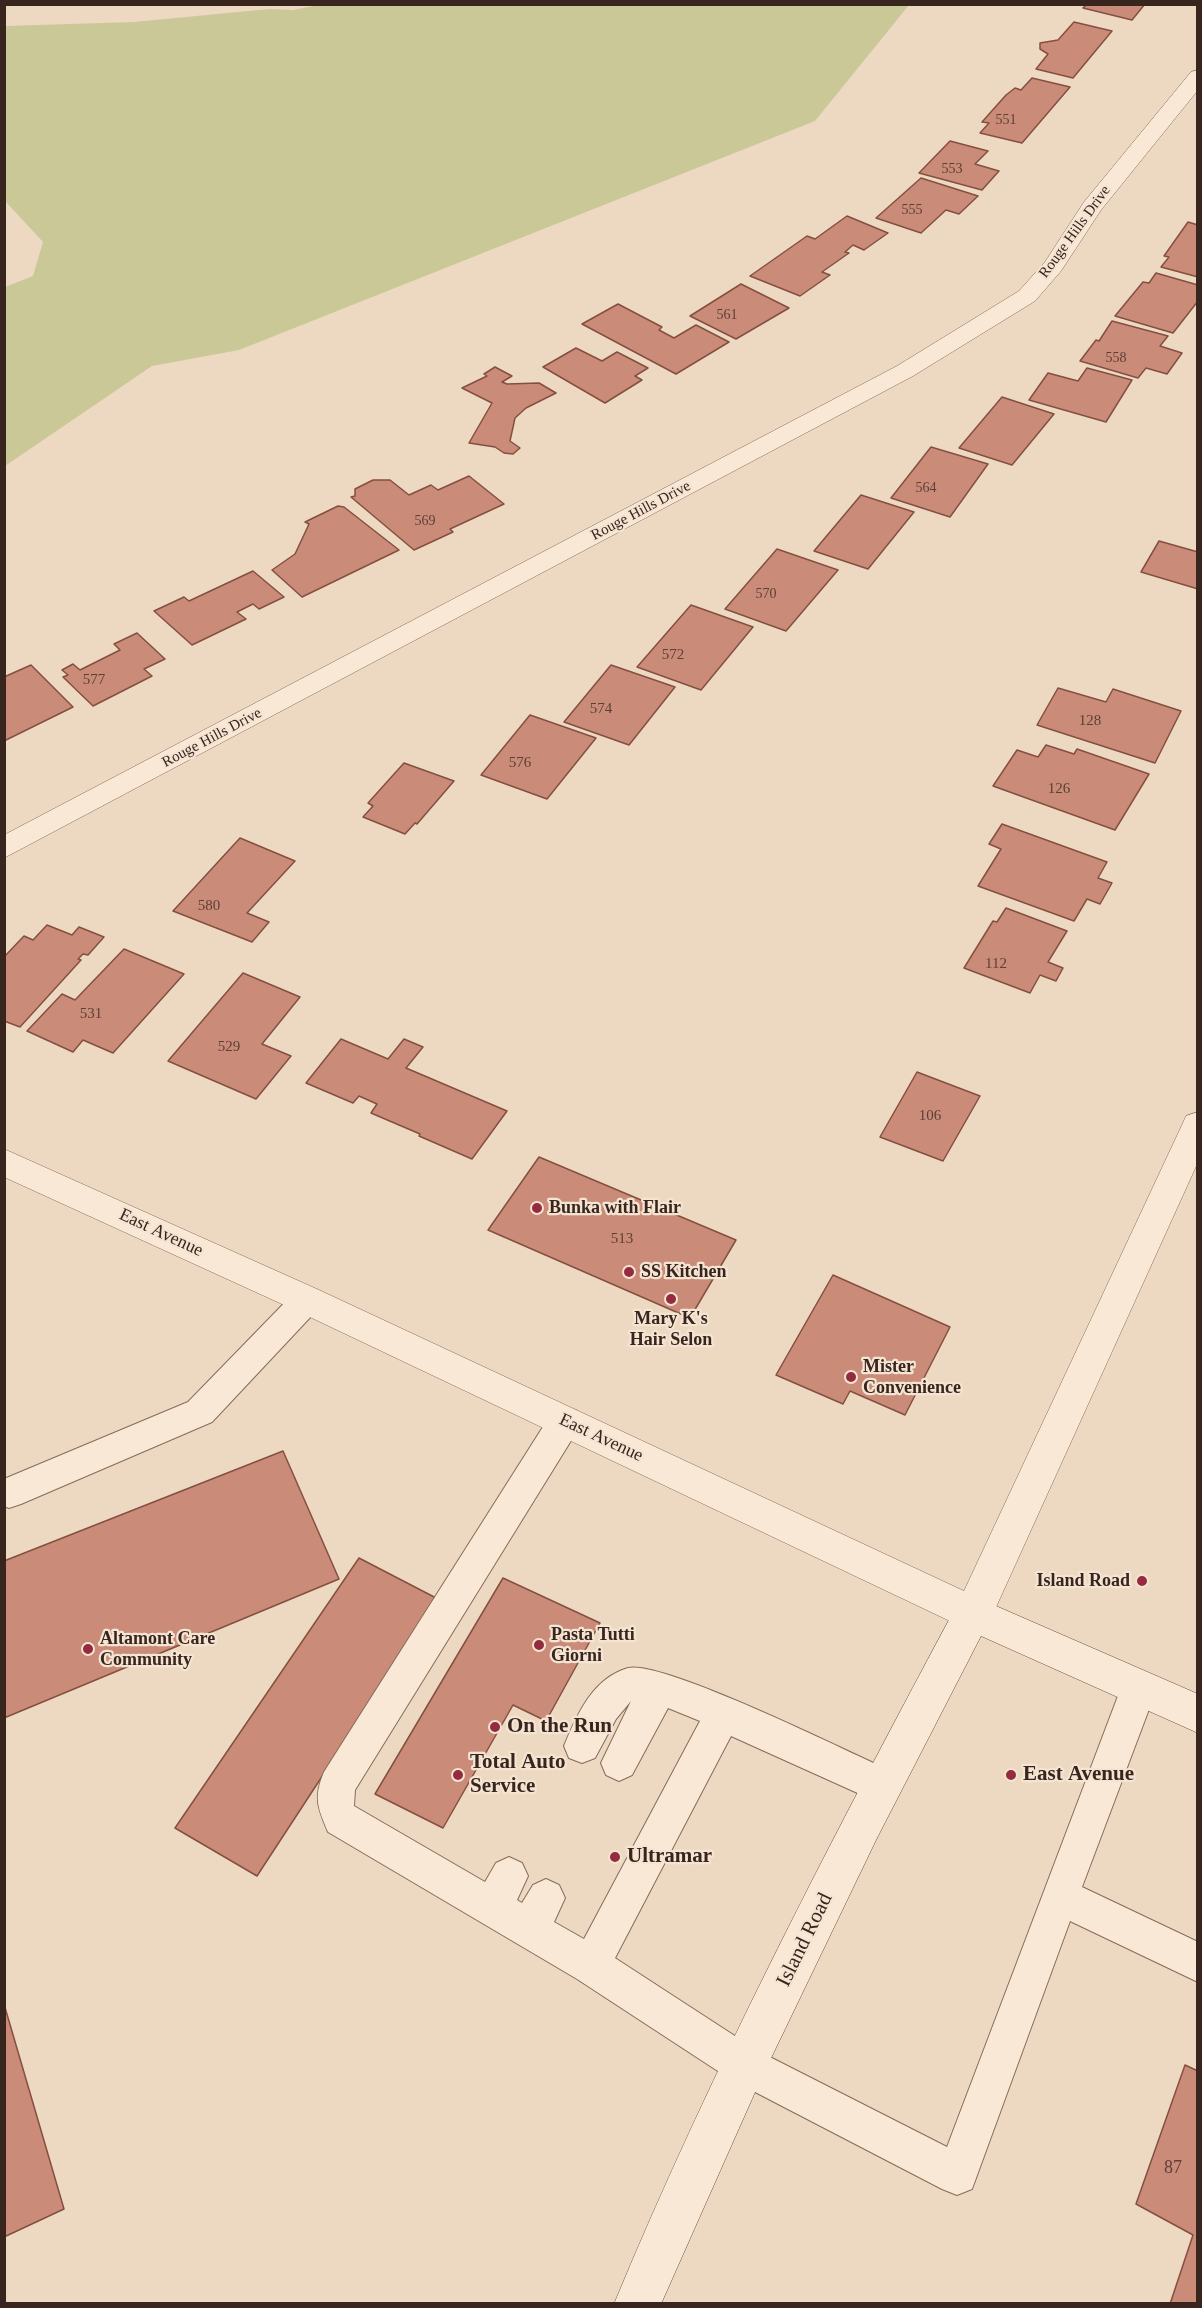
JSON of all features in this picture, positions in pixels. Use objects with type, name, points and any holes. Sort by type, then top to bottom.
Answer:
[{"type":"street","name":"Rouge Hills Drive","points":[[4,848],[905,371],[1027,296],[1053,266],[1092,207],[1197,76]]},
{"type":"street","name":"Island Road","points":[[638,2304],[744,2065],[882,1786],[973,1614],[1197,1125]]},
{"type":"street","name":"East Avenue","points":[[4,1162],[307,1299],[973,1614],[1197,1714]]},
{"type":"lane","points":[[9,1493],[200,1412],[307,1299]]},
{"type":"lane","points":[[565,1421],[337,1785],[335,1805],[341,1819],[500,1891],[537,1913],[591,1965],[744,2065],[957,2174],[1139,1688]]},
{"type":"lane","points":[[582,1746],[614,1691],[626,1683],[641,1682],[723,1714],[882,1786]]},
{"type":"lane","points":[[619,1763],[660,1688]]},
{"type":"lane","points":[[591,1965],[723,1714]]},
{"type":"lane","points":[[1060,1896],[1197,1963]]},
{"type":"shaded area","points":[[323,4],[909,5],[815,121],[239,350],[152,366],[5,466],[5,287],[33,276],[43,242],[5,201],[5,26],[134,22],[269,9],[293,10]]},
{"type":"building","points":[[1087,4],[1145,4],[1132,20],[1083,8]]},
{"type":"building","points":[[1074,22],[1112,31],[1073,78],[1036,69],[1048,54],[1040,49],[1040,43],[1058,40]]},
{"type":"building","points":[[1032,78],[1070,87],[1022,143],[980,133],[989,123],[982,122],[1006,95],[1015,88],[1021,90]]},
{"type":"building","points":[[950,141],[988,151],[975,164],[999,171],[982,190],[919,173]]},
{"type":"building","points":[[921,178],[978,196],[959,214],[946,210],[921,233],[876,218]]},
{"type":"building","points":[[847,216],[888,233],[864,250],[853,245],[845,252],[849,253],[822,272],[830,275],[800,296],[750,276],[807,236],[815,239]]},
{"type":"building","points":[[1188,222],[1198,225],[1198,277],[1161,267],[1169,257],[1164,256]]},
{"type":"building","points":[[1156,273],[1198,285],[1198,301],[1173,333],[1115,316],[1143,282],[1149,283]]},
{"type":"building","points":[[741,284],[789,308],[736,339],[690,316]]},
{"type":"building","points":[[618,304],[662,327],[659,330],[674,338],[696,325],[729,342],[676,374],[582,324]]},
{"type":"building","points":[[1112,321],[1168,336],[1160,346],[1182,353],[1167,374],[1146,368],[1138,378],[1080,361],[1096,340],[1099,341]]},
{"type":"building","points":[[576,348],[602,361],[617,352],[648,368],[635,376],[642,380],[605,403],[543,367]]},
{"type":"building","points":[[495,367],[512,376],[502,382],[507,384],[539,383],[556,393],[526,408],[515,418],[510,441],[520,448],[513,454],[504,453],[495,447],[469,443],[492,403],[462,388],[487,376],[484,374]]},
{"type":"building","points":[[1087,368],[1132,380],[1106,422],[1029,400],[1048,373],[1078,381]]},
{"type":"building","points":[[1002,397],[1054,414],[1012,465],[959,448]]},
{"type":"building","points":[[931,447],[988,464],[950,517],[891,498]]},
{"type":"building","points":[[469,476],[504,504],[450,529],[453,532],[414,550],[351,497],[355,496],[355,489],[373,480],[390,480],[409,495],[431,485],[438,490]]},
{"type":"building","points":[[861,495],[914,512],[868,569],[814,551]]},
{"type":"building","points":[[338,506],[344,507],[399,550],[302,597],[272,570],[295,554],[309,524],[305,522]]},
{"type":"building","points":[[1159,541],[1198,552],[1198,589],[1141,572]]},
{"type":"building","points":[[777,549],[838,570],[786,631],[725,609]]},
{"type":"building","points":[[253,571],[284,597],[259,609],[253,604],[237,612],[246,619],[192,645],[154,611],[184,597],[189,601]]},
{"type":"building","points":[[691,605],[753,627],[701,690],[637,667]]},
{"type":"building","points":[[137,633],[165,659],[144,669],[152,676],[93,706],[63,677],[68,675],[62,670],[73,664],[80,670],[120,650],[114,644]]},
{"type":"building","points":[[31,665],[73,707],[4,741],[4,677]]},
{"type":"building","points":[[611,665],[675,687],[629,745],[564,722]]},
{"type":"building","points":[[1058,688],[1106,702],[1113,689],[1181,711],[1155,763],[1037,725]]},
{"type":"building","points":[[530,715],[596,738],[547,799],[481,775]]},
{"type":"building","points":[[1046,745],[1074,754],[1077,749],[1149,774],[1115,830],[993,786],[1017,750],[1038,757]]},
{"type":"building","points":[[404,763],[454,781],[417,824],[415,823],[405,834],[363,817],[373,806],[368,803]]},
{"type":"building","points":[[1002,824],[1107,862],[1098,878],[1112,883],[1100,904],[1087,899],[1074,921],[978,886],[1001,849],[989,844]]},
{"type":"building","points":[[240,838],[295,861],[247,913],[269,922],[252,942],[173,911]]},
{"type":"building","points":[[1006,908],[1067,931],[1048,962],[1063,968],[1056,981],[1040,975],[1030,993],[964,968],[993,921],[997,922]]},
{"type":"building","points":[[47,925],[72,935],[79,927],[104,937],[88,955],[83,954],[78,959],[81,960],[20,1027],[4,1021],[4,957],[24,936],[33,940]]},
{"type":"building","points":[[124,949],[184,974],[113,1053],[83,1040],[73,1052],[27,1031],[62,994],[75,1000]]},
{"type":"building","points":[[243,973],[300,997],[262,1044],[291,1056],[256,1099],[168,1061]]},
{"type":"building","points":[[341,1039],[388,1059],[404,1039],[423,1047],[406,1068],[507,1111],[472,1159],[371,1113],[377,1104],[359,1096],[353,1103],[306,1083]]},
{"type":"building","points":[[917,1072],[980,1096],[943,1161],[880,1137]]},
{"type":"building","points":[[539,1157],[736,1240],[690,1318],[488,1230]]},
{"type":"building","points":[[833,1275],[950,1327],[905,1415],[850,1391],[843,1404],[776,1375]]},
{"type":"building","name":"Altamont Care Community","points":[[283,1451],[339,1579],[4,1718],[4,1561]]},
{"type":"building","points":[[359,1558],[438,1599],[257,1876],[175,1828]]},
{"type":"building","points":[[503,1578],[600,1623],[546,1721],[513,1705],[443,1828],[375,1794]]},
{"type":"building","points":[[4,2004],[64,2209],[4,2237]]},
{"type":"building","points":[[1185,2065],[1198,2071],[1198,2304],[1170,2304],[1193,2235],[1136,2204]]},
{"type":"place","name":"Bunka with Flair","points":[[537,1208]]},
{"type":"place","name":"SS Kitchen","points":[[629,1272]]},
{"type":"place","name":"Mary K's Hair Selon","points":[[671,1299]]},
{"type":"place","name":"Mister Convenience","points":[[851,1377]]},
{"type":"place","name":"Island Road","points":[[1142,1581]]},
{"type":"place","name":"Pasta Tutti Giorni","points":[[539,1645]]},
{"type":"place","name":"Altamont Care Community","points":[[88,1649]]},
{"type":"place","name":"On the Run","points":[[495,1727]]},
{"type":"place","name":"Total Auto Service","points":[[458,1775]]},
{"type":"place","name":"East Avenue","points":[[1011,1775]]},
{"type":"place","name":"Ultramar","points":[[615,1857]]}]
